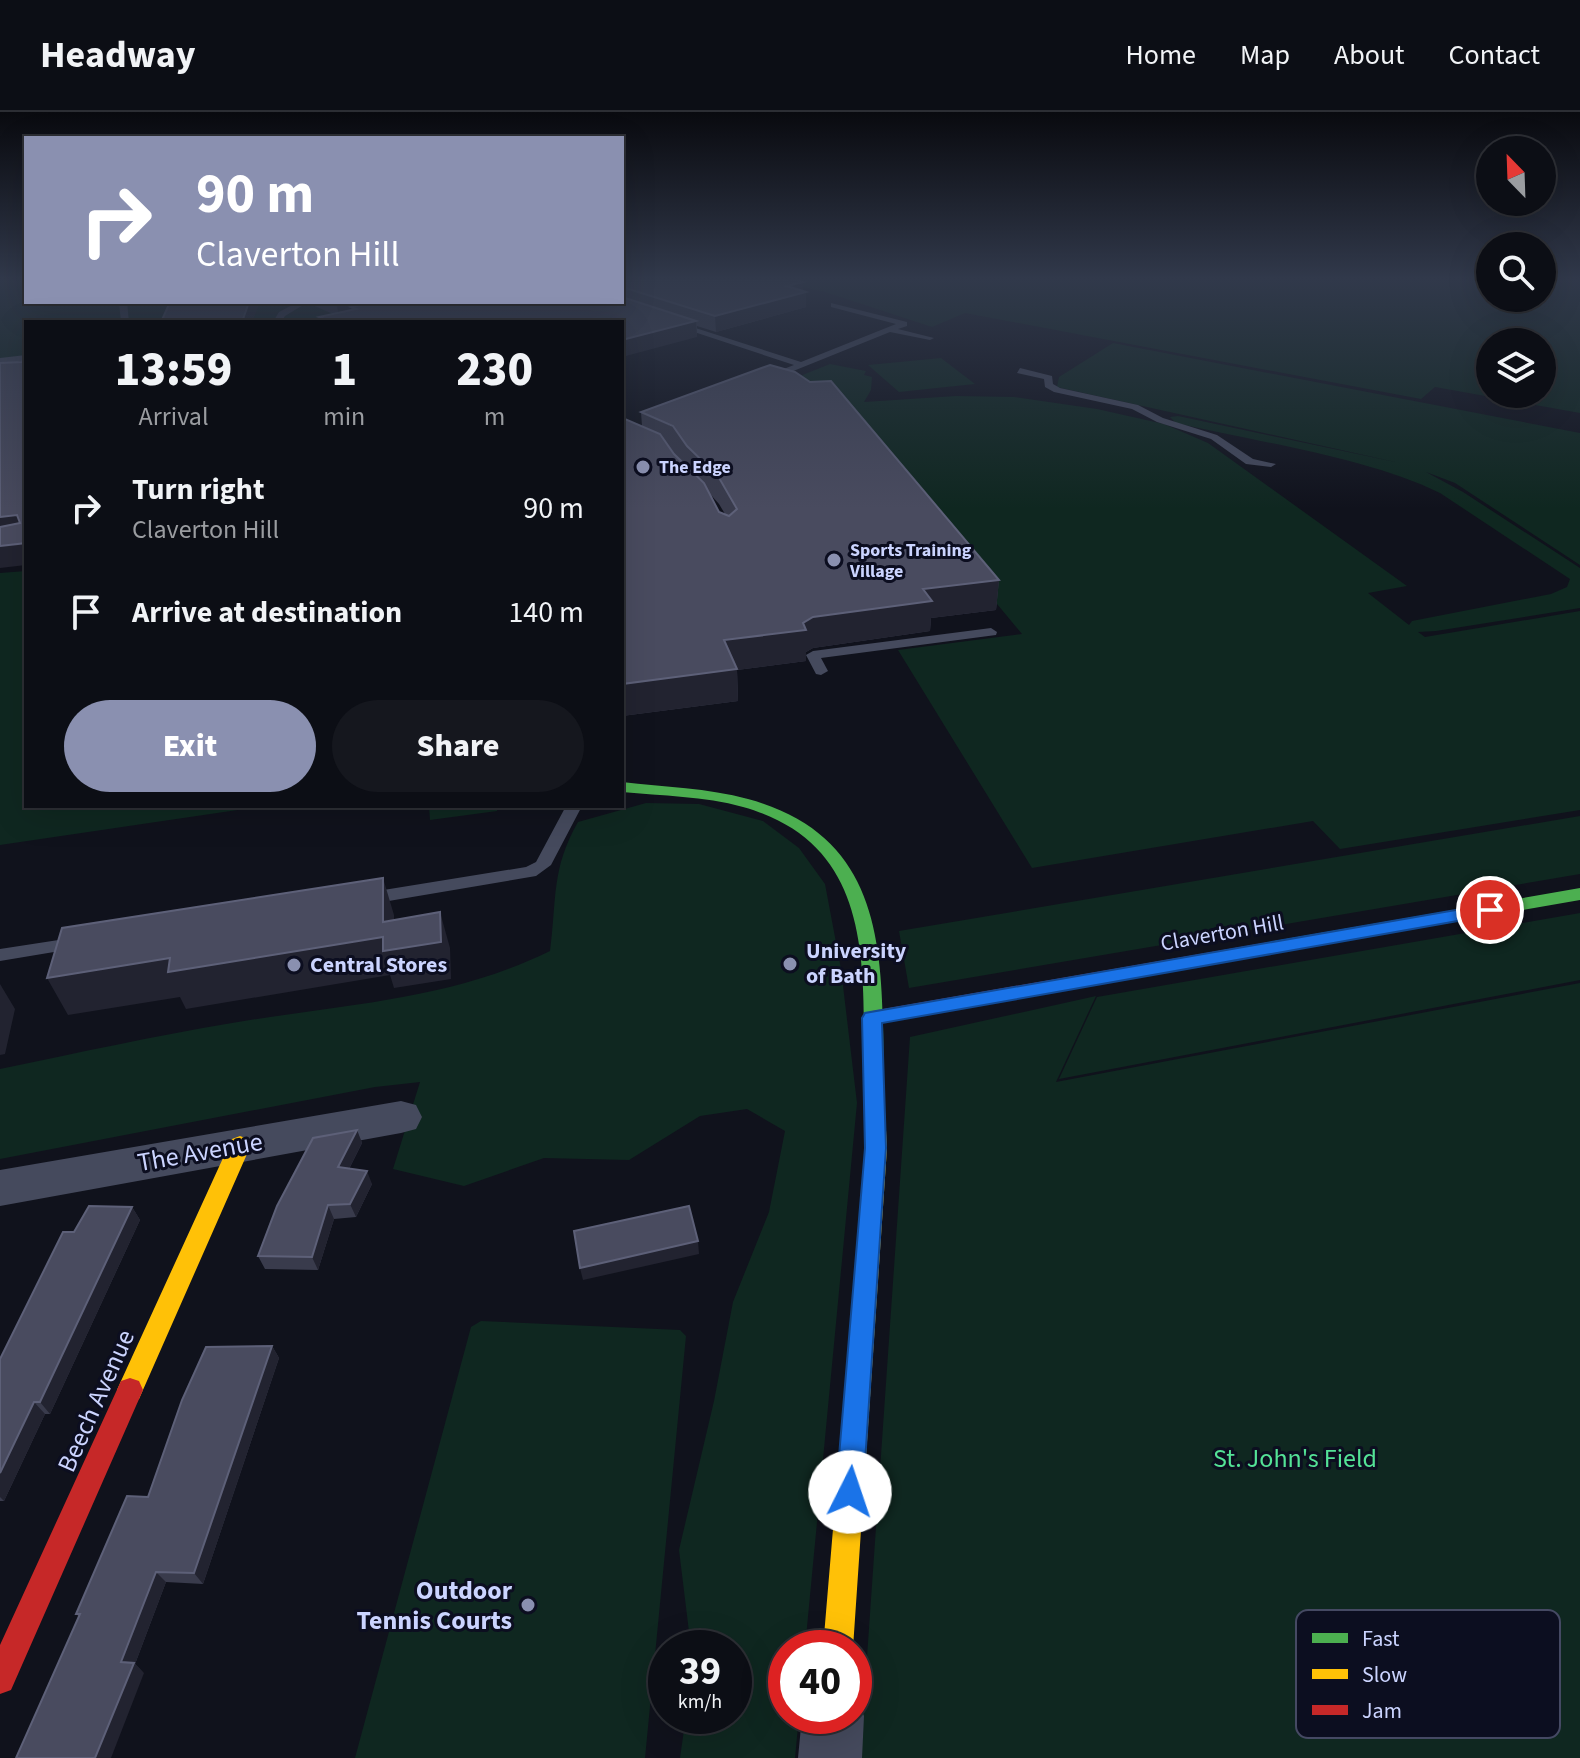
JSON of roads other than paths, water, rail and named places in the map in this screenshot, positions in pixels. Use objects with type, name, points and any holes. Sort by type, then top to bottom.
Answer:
[{"type":"street","points":[[624,787],[744,802],[801,825],[821,841],[847,874],[862,907],[872,1018],[876,1148],[839,1630]]},
{"type":"street","name":"Claverton Hill","points":[[872,1018],[1580,894]]},
{"type":"street","name":"The Avenue","points":[[0,1188],[401,1117]]},
{"type":"street","name":"Beech Avenue","points":[[0,1679],[240,1145]]},
{"type":"street","points":[[830,1758],[832,1734]]},
{"type":"lane","points":[[770,355],[802,365]]},
{"type":"lane","points":[[755,384],[828,355]]},
{"type":"lane","points":[[0,361],[24,358]]},
{"type":"lane","points":[[1020,371],[1049,378],[1048,385],[1057,390],[1135,407],[1160,420],[1214,437],[1250,462],[1271,464]]},
{"type":"lane","points":[[821,671],[813,655],[991,632]]},
{"type":"lane","points":[[346,901],[530,872],[543,865],[573,808]]},
{"type":"lane","points":[[0,955],[100,939]]},
{"type":"place","name":"The Edge","points":[[643,467]]},
{"type":"place","name":"Sports Training Village","points":[[834,560]]},
{"type":"place","name":"University of Bath","points":[[790,964]]},
{"type":"place","name":"Central Stores","points":[[294,965]]},
{"type":"place","name":"Outdoor Tennis Courts","points":[[528,1605]]},
{"type":"park label","name":"St. John's Field","points":[[1295,1458]]}]
